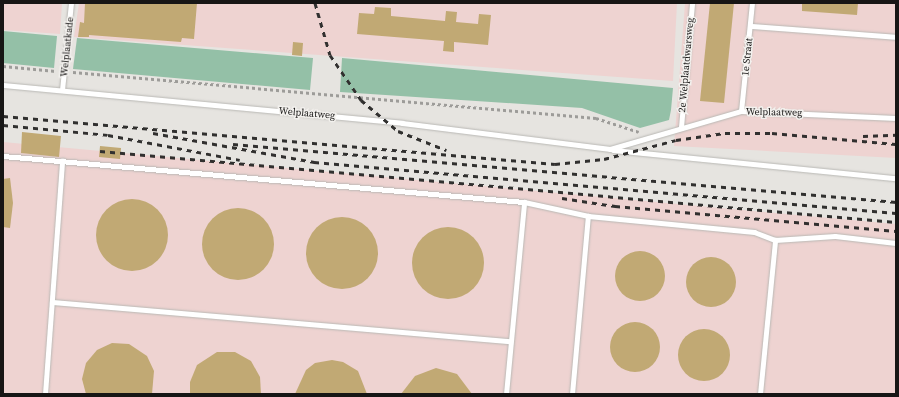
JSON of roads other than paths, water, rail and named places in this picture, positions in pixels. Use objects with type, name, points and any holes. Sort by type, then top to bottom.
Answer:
[{"type":"lane","name":"Welplaatkade","points":[[62,90],[71,3]]},
{"type":"lane","name":"2e Welplaatdwarsweg","points":[[681,126],[692,3]]},
{"type":"lane","name":"1e Straat","points":[[741,111],[751,26],[752,3]]},
{"type":"lane","points":[[751,26],[896,37]]},
{"type":"lane","name":"Welplaatweg","points":[[3,85],[402,123],[610,150],[896,178]]},
{"type":"lane","name":"Welplaatweg","points":[[610,150],[681,126],[741,111],[896,118]]},
{"type":"lane","points":[[3,156],[524,202],[588,216],[754,232],[775,240],[835,236],[896,243]]},
{"type":"lane","points":[[44,394],[62,161]]},
{"type":"lane","points":[[506,394],[524,202]]},
{"type":"lane","points":[[572,394],[588,216]]},
{"type":"lane","points":[[760,394],[775,240]]},
{"type":"lane","points":[[52,302],[510,341]]},
{"type":"railway","points":[[315,3],[330,55],[361,100],[398,131],[446,150]]},
{"type":"railway","points":[[3,116],[555,164],[604,159],[676,140],[725,133],[772,133],[896,144]]},
{"type":"railway","points":[[3,125],[108,135],[240,160]]},
{"type":"railway","points":[[153,133],[314,162],[896,213]]},
{"type":"railway","points":[[863,136],[896,135]]},
{"type":"railway","points":[[233,144],[896,202]]},
{"type":"railway","points":[[100,151],[896,222]]},
{"type":"railway","points":[[562,198],[615,206],[896,231]]}]
